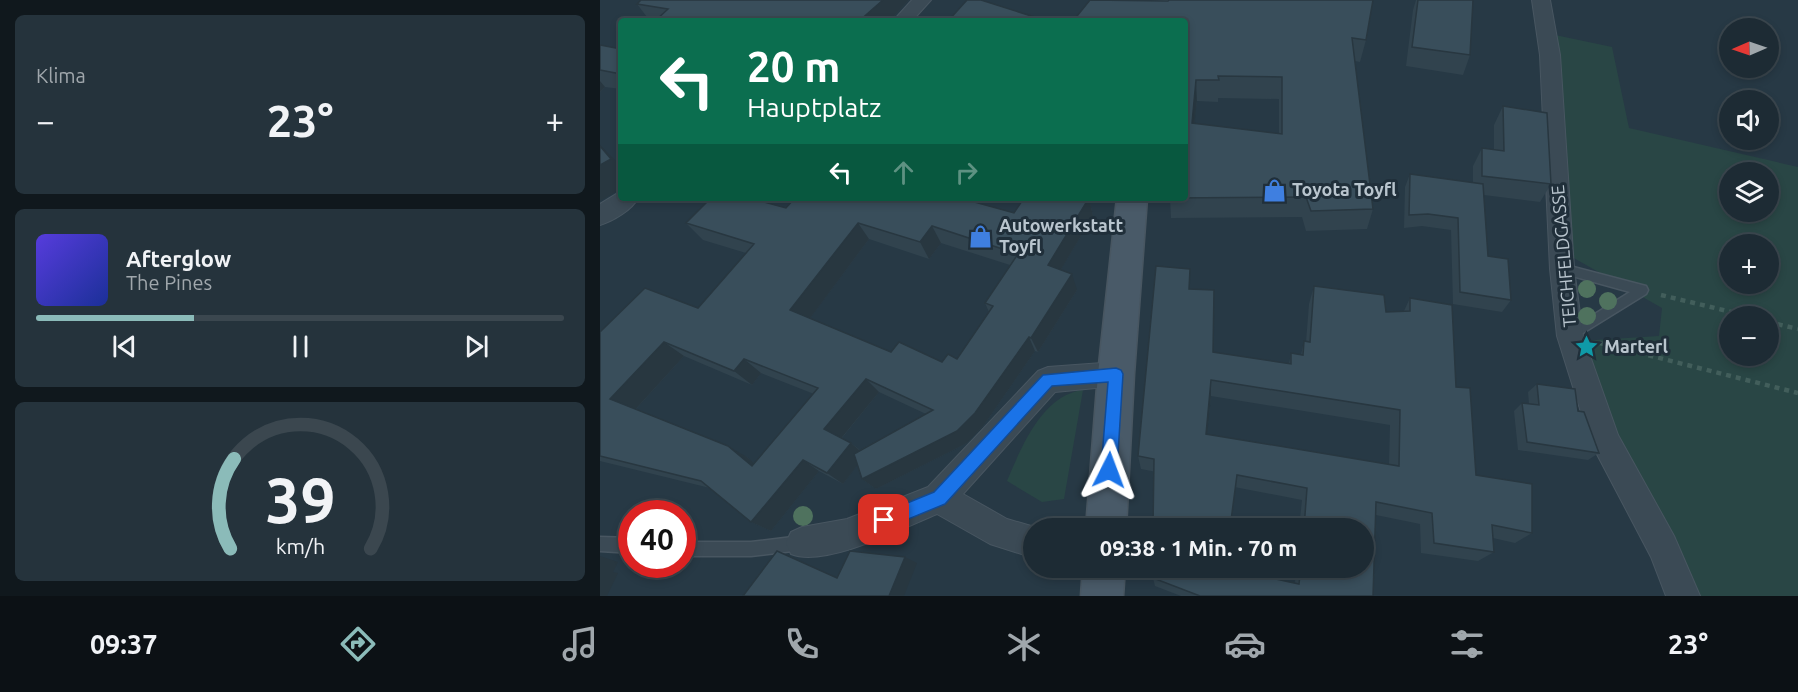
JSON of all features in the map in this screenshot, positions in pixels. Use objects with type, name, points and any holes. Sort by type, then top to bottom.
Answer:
[{"type":"street","points":[[905,18],[922,0]]},
{"type":"street","points":[[1157,18],[1162,0]]},
{"type":"street","name":"TEICHFELDGASSE","points":[[1541,0],[1550,55],[1562,269],[1570,336],[1605,441],[1663,547],[1683,596]]},
{"type":"street","points":[[600,216],[622,201]]},
{"type":"street","points":[[1107,518],[1116,374],[1132,201]]},
{"type":"street","points":[[802,543],[847,535],[939,498],[1048,380],[1116,374]]},
{"type":"street","points":[[939,498],[1001,533],[1023,539]]},
{"type":"street","points":[[1102,596],[1103,578]]},
{"type":"lane","points":[[1562,269],[1642,290]]},
{"type":"lane","points":[[1570,336],[1642,290]]},
{"type":"lane","points":[[696,549],[751,549],[802,543]]},
{"type":"lane","points":[[600,544],[618,545]]},
{"type":"path","points":[[1642,290],[1719,309]]},
{"type":"path","points":[[1779,325],[1798,329]]},
{"type":"path","points":[[1570,336],[1798,393]]},
{"type":"green space","points":[[1555,35],[1612,47],[1629,128],[1776,162],[1719,162],[1719,222],[1779,222],[1779,163],[1798,167],[1798,596],[1693,596],[1617,438],[1579,341],[1659,336],[1662,308],[1572,257]]},
{"type":"green space","points":[[1083,390],[1064,499],[1042,502],[1007,481],[1026,439],[1045,412],[1069,394]]},
{"type":"building","points":[[641,0],[883,0],[862,18],[658,18],[668,9],[637,4]]},
{"type":"building","points":[[967,0],[981,0],[1038,18],[951,18]]},
{"type":"building","points":[[1090,0],[1373,0],[1366,40],[1352,38],[1373,209],[1311,211],[1306,197],[1188,198],[1188,18],[1075,18]],"holes":[[[1218,76],[1282,77],[1282,134],[1192,123],[1196,80],[1219,80]]]},
{"type":"building","points":[[1418,0],[1473,0],[1470,55],[1412,47]]},
{"type":"building","points":[[600,45],[618,48],[618,73],[600,70]]},
{"type":"building","points":[[1503,106],[1547,113],[1551,184],[1482,176],[1482,148],[1504,151]]},
{"type":"building","points":[[600,146],[611,159],[600,165]]},
{"type":"building","points":[[1410,174],[1483,184],[1488,256],[1508,259],[1511,300],[1460,292],[1458,218],[1428,214],[1409,215]]},
{"type":"building","points":[[708,201],[760,201],[786,208],[792,201],[971,201],[1014,213],[1022,201],[1087,201],[1048,265],[1072,274],[1031,338],[1029,337],[975,413],[957,431],[862,479],[854,454],[933,410],[866,379],[824,429],[851,443],[827,473],[803,460],[751,522],[701,481],[600,456],[600,332],[645,288],[698,308],[754,244],[686,223]],"holes":[[[858,223],[920,242],[932,226],[1018,254],[985,303],[993,306],[957,359],[948,354],[942,362],[899,342],[891,352],[790,310]],[[664,342],[734,371],[744,359],[818,388],[752,466],[728,446],[610,399]]]},
{"type":"building","points":[[1156,266],[1190,269],[1189,289],[1214,290],[1213,352],[1291,364],[1291,353],[1303,355],[1304,341],[1310,342],[1314,286],[1384,295],[1386,312],[1410,311],[1410,298],[1452,305],[1456,387],[1470,388],[1476,475],[1532,484],[1532,533],[1492,525],[1494,552],[1434,543],[1432,513],[1376,502],[1374,565],[1374,518],[1305,518],[1307,488],[1237,475],[1231,518],[1153,518],[1154,459],[1138,456]],"holes":[[[1211,380],[1400,410],[1399,466],[1206,434]]]},
{"type":"building","points":[[1537,384],[1575,389],[1578,411],[1584,412],[1599,453],[1527,442],[1522,403],[1539,405]]},
{"type":"building","points":[[777,551],[837,578],[850,551],[905,557],[889,596],[743,596]]},
{"type":"building","points":[[1153,578],[1271,578],[1299,584],[1300,578],[1374,578],[1373,596],[1200,596]]},
{"type":"place","name":"Toyota Toyfl","points":[[1274,190]]},
{"type":"place","name":"Autowerkstatt Toyfl","points":[[981,236]]},
{"type":"place","name":"Marterl","points":[[1586,347]]},
{"type":"route","points":[[884,520],[939,498],[1048,380],[1116,374],[1109,470]]}]
